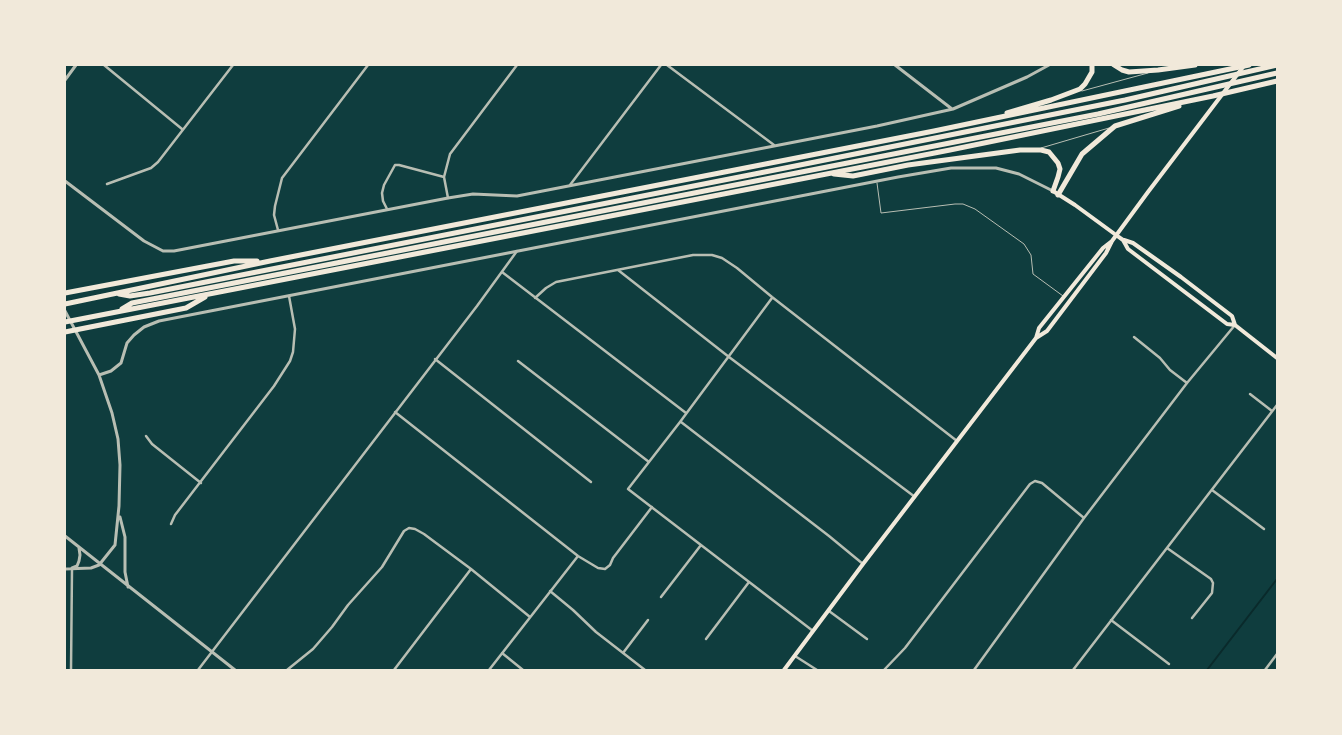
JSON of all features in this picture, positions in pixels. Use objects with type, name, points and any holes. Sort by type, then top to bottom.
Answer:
[{"type":"highway","points":[[966,125],[1080,89],[1092,72],[1092,65]]},
{"type":"highway","points":[[1114,66],[1129,72],[1195,65]]},
{"type":"highway","points":[[65,304],[270,261],[966,125],[1249,65]]},
{"type":"highway","points":[[116,293],[130,296],[273,269],[1066,112],[1277,65]]},
{"type":"highway","points":[[120,311],[132,303],[1098,114],[1277,73]]},
{"type":"highway","points":[[1055,193],[1082,154],[1115,126],[1213,96],[1277,81]]},
{"type":"highway","points":[[65,322],[950,150],[1213,96]]},
{"type":"highway","points":[[826,174],[852,176],[945,160],[1033,150],[1049,152],[1058,163],[1060,169],[1055,193]]},
{"type":"highway","points":[[65,293],[234,262],[270,261]]},
{"type":"highway","points":[[67,331],[186,308],[210,295]]},
{"type":"main road","points":[[784,670],[1036,338],[1047,331],[1106,253],[1116,235],[1244,65]]},
{"type":"main road","points":[[1055,193],[1075,205],[1123,240],[1133,243],[1181,277],[1232,316],[1235,325]]},
{"type":"main road","points":[[1123,240],[1128,248],[1219,319],[1227,324],[1235,325],[1277,358]]},
{"type":"main road","points":[[1036,338],[1039,328],[1103,248],[1112,241]]},
{"type":"street","points":[[65,80],[76,65]]},
{"type":"street","points":[[104,65],[183,129]]},
{"type":"street","points":[[107,184],[151,168],[158,162],[233,65]]},
{"type":"street","points":[[278,230],[274,215],[282,178],[368,65]]},
{"type":"street","points":[[448,198],[444,177],[450,154],[516,65]]},
{"type":"street","points":[[569,187],[661,65]]},
{"type":"street","points":[[667,65],[774,145]]},
{"type":"street","points":[[895,65],[953,109]]},
{"type":"street","points":[[65,181],[144,241],[163,251],[184,249],[448,198],[473,194],[517,196],[569,187],[877,126],[953,109],[1027,77],[1049,65]]},
{"type":"street","points":[[386,210],[382,201],[382,193],[384,185],[395,165],[444,177]]},
{"type":"street","points":[[99,375],[121,363],[128,342],[134,334],[144,327],[161,321],[898,177],[951,168],[996,168],[1019,174],[1055,193]]},
{"type":"street","points":[[198,670],[517,251]]},
{"type":"street","points":[[535,298],[556,282],[692,255],[712,255],[722,258],[957,441]]},
{"type":"street","points":[[618,270],[729,357],[915,497]]},
{"type":"street","points":[[502,272],[686,413]]},
{"type":"street","points":[[171,524],[175,515],[283,374],[290,361],[294,352],[295,329],[289,296]]},
{"type":"street","points":[[772,298],[680,422],[628,488],[814,631]]},
{"type":"street","points":[[65,311],[99,375],[112,413],[118,439],[120,465],[119,514],[115,545],[100,565],[92,568],[65,569]]},
{"type":"street","points":[[974,670],[1084,518],[1235,325]]},
{"type":"street","points":[[1134,337],[1160,358],[1170,370],[1188,383]]},
{"type":"street","points":[[435,359],[591,482]]},
{"type":"street","points":[[518,361],[649,462]]},
{"type":"street","points":[[1250,394],[1272,411]]},
{"type":"street","points":[[1073,670],[1277,405]]},
{"type":"street","points":[[395,412],[578,556],[598,568],[605,569],[610,564],[652,507]]},
{"type":"street","points":[[680,422],[863,564]]},
{"type":"street","points":[[146,436],[152,444],[201,482]]},
{"type":"street","points":[[884,670],[905,648],[1030,484],[1035,481],[1042,483],[1084,518]]},
{"type":"street","points":[[1212,490],[1264,529]]},
{"type":"street","points":[[119,514],[125,537],[125,572],[128,587]]},
{"type":"street","points":[[287,670],[313,649],[332,627],[382,567],[404,531],[409,528],[415,528],[424,534],[530,617]]},
{"type":"street","points":[[65,536],[235,670]]},
{"type":"street","points":[[661,597],[701,545]]},
{"type":"street","points":[[71,670],[72,569],[79,561],[79,548]]},
{"type":"street","points":[[1168,548],[1211,579],[1213,583],[1212,593],[1192,618]]},
{"type":"street","points":[[489,670],[578,556]]},
{"type":"street","points":[[394,670],[471,569]]},
{"type":"street","points":[[706,639],[749,582]]},
{"type":"street","points":[[550,591],[622,653],[645,670]]},
{"type":"street","points":[[829,611],[867,639]]},
{"type":"street","points":[[622,653],[648,620]]},
{"type":"street","points":[[1111,620],[1169,664]]},
{"type":"street","points":[[502,653],[524,670]]},
{"type":"street","points":[[1265,670],[1277,654]]},
{"type":"street","points":[[795,656],[816,670]]},
{"type":"lane","points":[[1065,95],[1158,70]]},
{"type":"lane","points":[[1033,150],[1115,126]]},
{"type":"lane","points":[[877,181],[881,214],[963,204],[985,215],[1024,244],[1031,256],[1033,274],[1064,297]]},
{"type":"waterway","points":[[1207,670],[1277,579]]}]
